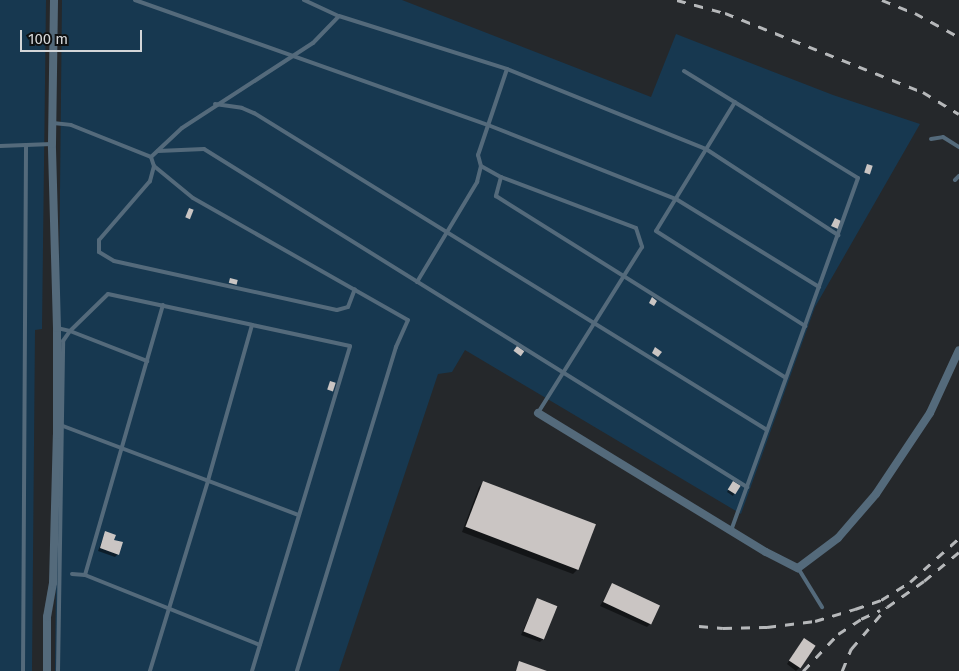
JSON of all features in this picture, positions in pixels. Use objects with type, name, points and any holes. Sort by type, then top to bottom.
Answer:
[{"type":"street","points":[[47,671],[47,617],[53,583],[57,328],[52,144],[54,0]]},
{"type":"street","points":[[538,414],[766,552],[798,568],[838,538],[876,494],[930,413],[959,350]]},
{"type":"lane","points":[[135,0],[488,125],[676,199],[819,287]]},
{"type":"lane","points":[[304,0],[339,16],[507,70],[706,149],[838,235]]},
{"type":"lane","points":[[151,158],[182,128],[215,104],[313,43],[339,16]]},
{"type":"lane","points":[[417,282],[477,182],[481,166],[478,155],[507,70]]},
{"type":"lane","points":[[684,70],[858,178],[731,530]]},
{"type":"lane","points":[[735,102],[656,231],[805,326]]},
{"type":"lane","points":[[215,104],[242,108],[254,113],[767,430]]},
{"type":"lane","points":[[52,123],[71,125],[151,158],[154,166],[193,198],[408,320],[396,347],[297,671]]},
{"type":"lane","points":[[931,139],[943,137],[959,147]]},
{"type":"lane","points":[[0,146],[52,144]]},
{"type":"lane","points":[[23,671],[26,145]]},
{"type":"lane","points":[[158,151],[204,150],[747,487]]},
{"type":"lane","points":[[154,166],[150,181],[99,240],[99,252],[114,261],[337,310],[348,307],[355,289]]},
{"type":"lane","points":[[481,166],[501,177],[636,228],[642,247],[538,414]]},
{"type":"lane","points":[[954,180],[959,176]]},
{"type":"lane","points":[[501,177],[496,196],[786,378]]},
{"type":"lane","points":[[58,671],[63,341],[70,331],[108,294],[350,346],[252,671]]},
{"type":"lane","points":[[85,575],[120,447],[163,305]]},
{"type":"lane","points":[[150,671],[208,481],[252,325]]},
{"type":"lane","points":[[57,328],[70,331],[146,361]]},
{"type":"lane","points":[[63,426],[299,515]]},
{"type":"lane","points":[[798,568],[822,607]]},
{"type":"lane","points":[[72,574],[85,575],[168,610],[260,645]]},
{"type":"shaded area","points":[[0,0],[46,0],[42,329],[35,330],[32,671],[0,671]]},
{"type":"shaded area","points":[[62,0],[402,0],[651,97],[676,34],[833,95],[920,124],[815,307],[741,514],[465,350],[452,372],[438,374],[339,671],[55,671]]},
{"type":"building","points":[[867,164],[873,166],[870,174],[864,173]]},
{"type":"building","points":[[189,208],[194,210],[190,219],[185,217]]},
{"type":"building","points":[[835,218],[841,221],[838,229],[831,226]]},
{"type":"building","points":[[230,278],[238,280],[237,285],[229,283]]},
{"type":"building","points":[[652,297],[657,301],[654,306],[649,303]]},
{"type":"building","points":[[517,346],[524,351],[521,356],[513,351]]},
{"type":"building","points":[[655,347],[662,352],[658,357],[652,353]]},
{"type":"building","points":[[330,381],[336,383],[333,391],[327,390]]},
{"type":"building","points":[[483,481],[596,524],[578,570],[465,527]]},
{"type":"building","points":[[733,481],[741,486],[735,494],[728,489]]},
{"type":"building","points":[[105,531],[116,535],[114,540],[123,542],[119,555],[100,548]]},
{"type":"building","points":[[612,583],[660,605],[651,624],[603,602]]},
{"type":"building","points":[[537,598],[557,606],[544,640],[524,631]]},
{"type":"building","points":[[804,638],[816,646],[801,668],[789,660]]},
{"type":"building","points":[[519,661],[547,671],[516,671]]},
{"type":"railway","points":[[677,0],[725,13],[923,92],[959,114]]},
{"type":"railway","points":[[882,0],[915,13],[959,37]]},
{"type":"railway","points":[[699,626],[723,628],[767,627],[815,621],[855,609],[881,600],[910,582],[959,538]]},
{"type":"railway","points":[[842,671],[851,649],[887,607],[924,581],[959,552]]},
{"type":"railway","points":[[803,671],[838,634],[861,619],[880,610]]}]
